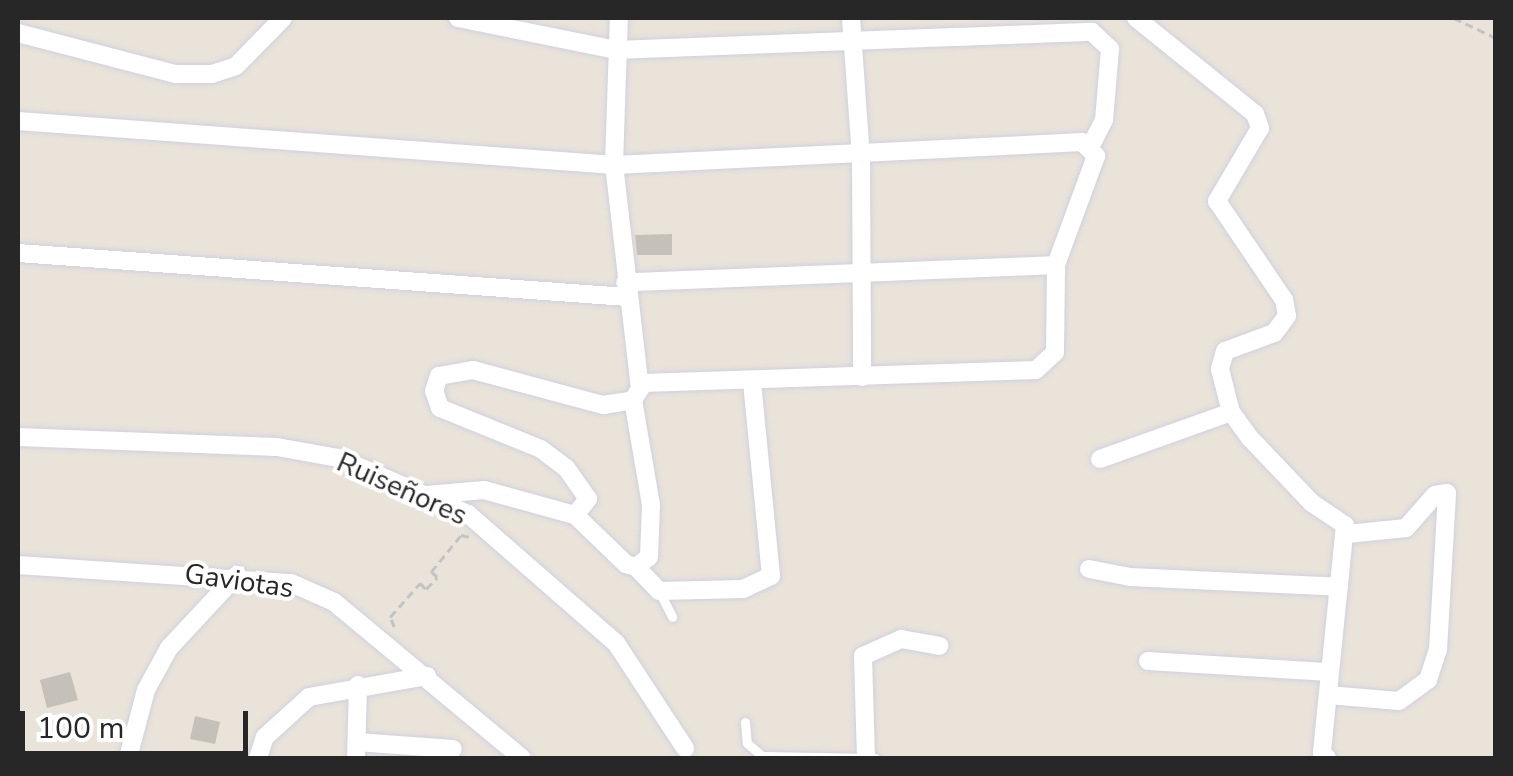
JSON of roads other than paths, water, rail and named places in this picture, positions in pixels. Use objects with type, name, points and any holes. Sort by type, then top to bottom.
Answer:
[{"type":"street","points":[[18,33],[175,74],[212,74],[236,66],[283,18]]},
{"type":"street","points":[[458,18],[616,50],[1092,32],[1105,38],[1104,120],[1091,146],[1094,166],[1056,266],[1056,352],[1044,366],[637,392],[603,405],[474,370],[440,376],[434,391],[440,408],[540,449],[566,468],[588,499],[576,515]]},
{"type":"street","points":[[619,18],[614,165],[652,505],[650,552],[636,567]]},
{"type":"street","points":[[850,18],[860,157],[862,377]]},
{"type":"street","points":[[1136,18],[1255,114],[1260,128],[1217,201],[1284,300],[1287,316],[1274,333],[1225,352],[1220,369],[1231,412],[1312,504],[1345,525],[1328,696],[1327,758]]},
{"type":"street","points":[[18,121],[614,165],[1091,146]]},
{"type":"street","points":[[18,253],[626,289],[862,270],[1056,266]]},
{"type":"street","points":[[427,495],[484,490],[576,515],[659,591],[743,589],[770,576],[752,382]]},
{"type":"street","points":[[1100,459],[1231,412]]},
{"type":"street","name":"Ruiseñores","points":[[18,437],[277,447],[340,458],[427,495],[476,521],[616,643],[685,748]]},
{"type":"street","points":[[1328,696],[1399,701],[1428,680],[1438,650],[1447,493],[1435,495],[1406,528],[1347,534]]},
{"type":"street","name":"Gaviotas","points":[[20,568],[236,575],[292,583],[334,602],[522,758]]},
{"type":"street","points":[[1089,568],[1340,587]]},
{"type":"street","points":[[128,758],[146,690],[170,648],[236,575]]},
{"type":"street","points":[[866,758],[863,656],[901,638],[939,646]]},
{"type":"street","points":[[1148,661],[1330,672]]},
{"type":"street","points":[[258,758],[265,737],[292,708],[328,690],[427,676]]},
{"type":"street","points":[[358,685],[356,750],[453,749]]},
{"type":"lane","points":[[659,591],[672,617]]},
{"type":"lane","points":[[745,722],[747,743],[762,756],[875,758]]}]
